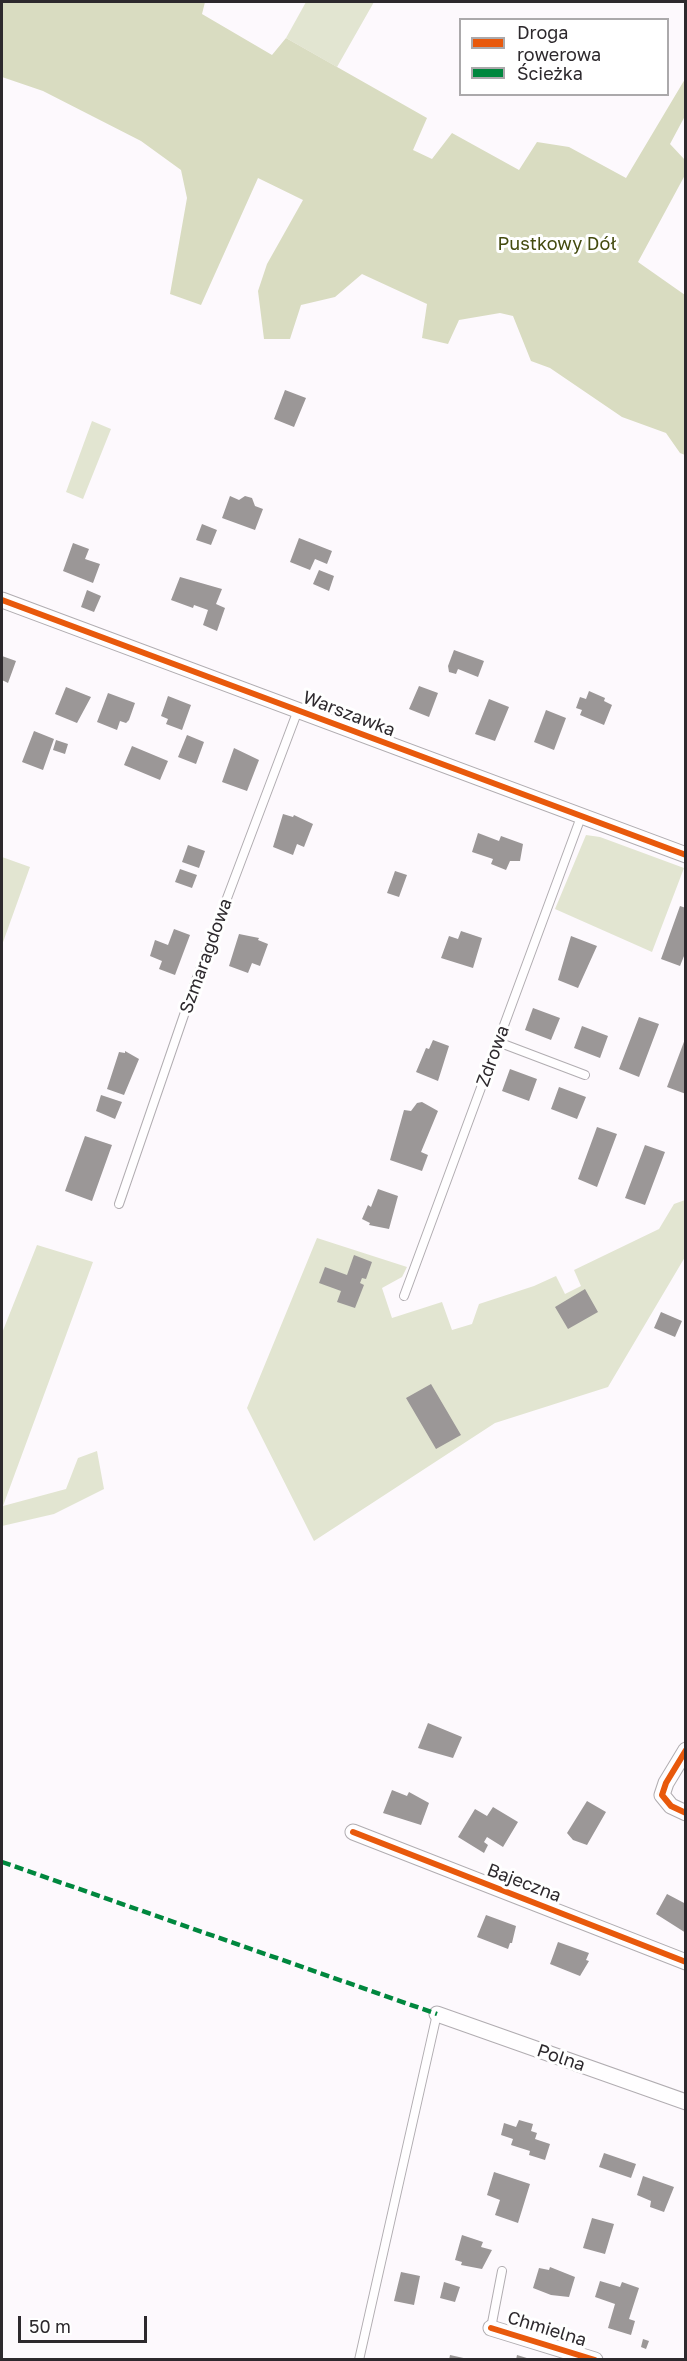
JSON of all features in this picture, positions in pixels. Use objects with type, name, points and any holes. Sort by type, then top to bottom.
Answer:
[{"type":"street","name":"Warszawka","points":[[2,600],[686,855]]},
{"type":"street","points":[[686,1750],[666,1783],[663,1795],[671,1806],[686,1813]]},
{"type":"street","name":"Bajeczna","points":[[352,1832],[686,1962]]},
{"type":"street","name":"Polna","points":[[437,2014],[686,2102]]},
{"type":"street","name":"Chmielna","points":[[491,2328],[595,2360]]},
{"type":"lane","name":"Szmaragdowa","points":[[119,1204],[195,983],[298,710]]},
{"type":"lane","name":"Zdrowa","points":[[404,1296],[581,817]]},
{"type":"lane","points":[[498,1042],[585,1075]]},
{"type":"lane","points":[[359,2360],[437,2014]]},
{"type":"lane","points":[[491,2328],[502,2271]]},
{"type":"green space","name":"Pustkowy Dół","points":[[2,2],[205,2],[202,14],[272,55],[286,38],[427,118],[413,150],[432,159],[452,133],[519,170],[537,142],[569,147],[626,178],[685,79],[685,116],[670,144],[685,160],[685,175],[638,262],[685,295],[685,455],[680,453],[666,433],[622,417],[550,368],[531,361],[513,316],[500,313],[459,320],[448,344],[422,338],[427,304],[362,274],[335,297],[301,305],[290,339],[264,339],[258,291],[267,264],[303,200],[258,178],[201,305],[170,294],[187,198],[181,170],[141,141],[43,91],[2,77]]},
{"type":"green space","points":[[306,2],[374,2],[337,67],[286,38]]},
{"type":"green space","points":[[92,421],[111,429],[83,499],[66,492]]},
{"type":"green space","points":[[586,835],[600,837],[684,868],[652,952],[555,909]]},
{"type":"green space","points":[[2,857],[30,867],[2,945]]},
{"type":"green space","points":[[685,1200],[685,1257],[608,1387],[495,1423],[314,1541],[247,1408],[317,1238],[407,1267],[402,1277],[382,1288],[392,1318],[442,1302],[452,1330],[472,1324],[479,1304],[534,1286],[556,1276],[565,1294],[581,1286],[574,1270],[659,1229],[674,1204]]},
{"type":"green space","points":[[37,1245],[93,1262],[3,1506],[66,1489],[78,1458],[97,1451],[104,1489],[54,1514],[2,1526],[2,1333]]},
{"type":"building","points":[[285,390],[306,398],[294,427],[274,419]]},
{"type":"building","points":[[230,496],[239,500],[245,496],[252,498],[255,506],[263,509],[255,530],[222,518]]},
{"type":"building","points":[[202,524],[217,530],[211,545],[196,540]]},
{"type":"building","points":[[299,538],[332,551],[327,564],[315,559],[310,570],[290,562]]},
{"type":"building","points":[[73,543],[89,549],[85,559],[100,564],[93,583],[63,571]]},
{"type":"building","points":[[319,570],[334,576],[329,591],[313,584]]},
{"type":"building","points":[[180,577],[222,589],[216,604],[225,608],[217,631],[203,625],[208,610],[194,605],[193,608],[171,600]]},
{"type":"building","points":[[87,590],[101,596],[94,612],[81,607]]},
{"type":"building","points":[[454,650],[484,661],[478,677],[458,669],[456,674],[449,672],[448,666]]},
{"type":"building","points":[[2,656],[16,661],[8,683],[2,680]]},
{"type":"building","points":[[419,686],[438,693],[429,717],[409,709]]},
{"type":"building","points":[[66,687],[91,697],[77,723],[55,714]]},
{"type":"building","points":[[589,691],[605,698],[604,701],[612,705],[604,725],[580,715],[582,710],[576,708],[580,697],[586,699]]},
{"type":"building","points":[[108,693],[135,703],[129,720],[126,723],[120,721],[117,730],[97,722]]},
{"type":"building","points":[[168,696],[191,705],[182,730],[166,724],[168,719],[161,716]]},
{"type":"building","points":[[489,699],[509,707],[495,741],[475,734]]},
{"type":"building","points":[[546,710],[566,718],[554,750],[534,742]]},
{"type":"building","points":[[34,731],[54,739],[43,770],[22,762]]},
{"type":"building","points":[[187,735],[204,742],[196,764],[178,757]]},
{"type":"building","points":[[56,740],[68,744],[65,754],[53,750]]},
{"type":"building","points":[[132,746],[168,761],[160,780],[124,765]]},
{"type":"building","points":[[234,748],[259,760],[247,791],[222,782]]},
{"type":"building","points":[[283,814],[293,817],[294,815],[313,824],[304,847],[297,844],[293,855],[273,847]]},
{"type":"building","points":[[478,833],[499,841],[501,836],[523,844],[520,861],[510,861],[506,870],[491,864],[493,859],[472,852]]},
{"type":"building","points":[[188,845],[205,851],[199,868],[182,862]]},
{"type":"building","points":[[180,869],[197,875],[192,888],[175,882]]},
{"type":"building","points":[[395,871],[407,875],[399,897],[387,893]]},
{"type":"building","points":[[680,906],[686,908],[686,951],[680,966],[661,959]]},
{"type":"building","points":[[174,929],[190,935],[175,975],[159,969],[162,961],[150,956],[155,940],[168,945]]},
{"type":"building","points":[[461,931],[482,938],[473,968],[441,958],[449,936],[458,939]]},
{"type":"building","points":[[239,934],[259,938],[258,940],[268,944],[260,966],[252,963],[248,973],[229,966]]},
{"type":"building","points":[[571,936],[597,946],[578,988],[558,980]]},
{"type":"building","points":[[533,1008],[560,1018],[551,1040],[525,1030]]},
{"type":"building","points":[[639,1017],[659,1024],[639,1077],[619,1069]]},
{"type":"building","points":[[582,1026],[608,1036],[600,1058],[574,1048]]},
{"type":"building","points":[[686,1039],[686,1094],[667,1087]]},
{"type":"building","points":[[433,1040],[449,1046],[438,1081],[416,1072],[426,1048],[429,1049]]},
{"type":"building","points":[[125,1051],[139,1059],[124,1095],[107,1089],[119,1052],[125,1053]]},
{"type":"building","points":[[510,1069],[537,1079],[529,1101],[502,1091]]},
{"type":"building","points":[[559,1087],[586,1097],[577,1119],[551,1109]]},
{"type":"building","points":[[101,1095],[122,1102],[115,1119],[96,1111]]},
{"type":"building","points":[[422,1102],[438,1111],[421,1152],[428,1155],[422,1171],[390,1160],[404,1110],[411,1111],[417,1103]]},
{"type":"building","points":[[597,1127],[617,1134],[597,1187],[578,1179]]},
{"type":"building","points":[[85,1136],[112,1145],[92,1201],[65,1191]]},
{"type":"building","points":[[645,1145],[665,1152],[645,1205],[625,1198]]},
{"type":"building","points":[[378,1189],[398,1196],[389,1229],[369,1225],[370,1223],[362,1219],[368,1205],[371,1207]]},
{"type":"building","points":[[354,1255],[372,1262],[366,1279],[362,1278],[360,1283],[364,1285],[355,1308],[337,1302],[341,1291],[319,1283],[325,1267],[347,1275]]},
{"type":"building","points":[[585,1289],[598,1312],[568,1329],[555,1307]]},
{"type":"building","points":[[661,1312],[682,1321],[675,1337],[654,1328]]},
{"type":"building","points":[[431,1384],[461,1435],[436,1449],[406,1398]]},
{"type":"building","points":[[428,1723],[462,1737],[453,1758],[418,1748]]},
{"type":"building","points":[[392,1790],[407,1796],[409,1792],[429,1803],[421,1825],[383,1813]]},
{"type":"building","points":[[587,1801],[606,1812],[587,1845],[573,1840],[567,1833]]},
{"type":"building","points":[[493,1807],[518,1822],[503,1847],[487,1837],[484,1842],[488,1845],[484,1853],[458,1837],[475,1809],[487,1816]]},
{"type":"building","points":[[667,1894],[686,1904],[686,1933],[656,1914]]},
{"type":"building","points":[[486,1915],[516,1926],[512,1943],[508,1949],[477,1937]]},
{"type":"building","points":[[558,1942],[589,1953],[586,1960],[589,1961],[580,1976],[550,1964]]},
{"type":"building","points":[[519,2120],[533,2124],[531,2131],[537,2133],[535,2139],[550,2144],[545,2160],[529,2155],[530,2151],[511,2145],[513,2139],[501,2135],[504,2123],[516,2127]]},
{"type":"building","points":[[604,2153],[636,2164],[631,2178],[599,2167]]},
{"type":"building","points":[[494,2172],[530,2184],[518,2223],[495,2215],[500,2200],[487,2195]]},
{"type":"building","points":[[643,2176],[674,2187],[664,2212],[650,2207],[651,2201],[637,2195]]},
{"type":"building","points":[[592,2218],[614,2224],[605,2254],[583,2248]]},
{"type":"building","points":[[462,2235],[483,2242],[481,2247],[492,2250],[482,2269],[461,2265],[462,2262],[455,2260]]},
{"type":"building","points":[[550,2267],[575,2277],[569,2297],[551,2295],[533,2288],[539,2268],[549,2270]]},
{"type":"building","points":[[401,2272],[420,2276],[414,2305],[394,2301]]},
{"type":"building","points":[[600,2281],[620,2287],[622,2282],[639,2288],[629,2319],[635,2321],[631,2335],[608,2328],[615,2304],[595,2297]]},
{"type":"building","points":[[444,2282],[460,2287],[455,2302],[440,2298]]},
{"type":"building","points":[[643,2339],[649,2341],[646,2349],[641,2347]]},
{"type":"building","points":[[450,2355],[468,2359],[468,2360],[449,2360]]},
{"type":"building","points":[[517,2355],[530,2359],[530,2360],[516,2360]]},
{"type":"marked path","points":[[2,1862],[437,2014]]},
{"type":"cycle path","points":[[2,600],[686,855]]},
{"type":"cycle path","points":[[686,1750],[666,1783],[662,1795],[671,1806],[686,1813]]},
{"type":"cycle path","points":[[353,1832],[686,1962]]},
{"type":"cycle path","points":[[491,2328],[595,2360]]}]
